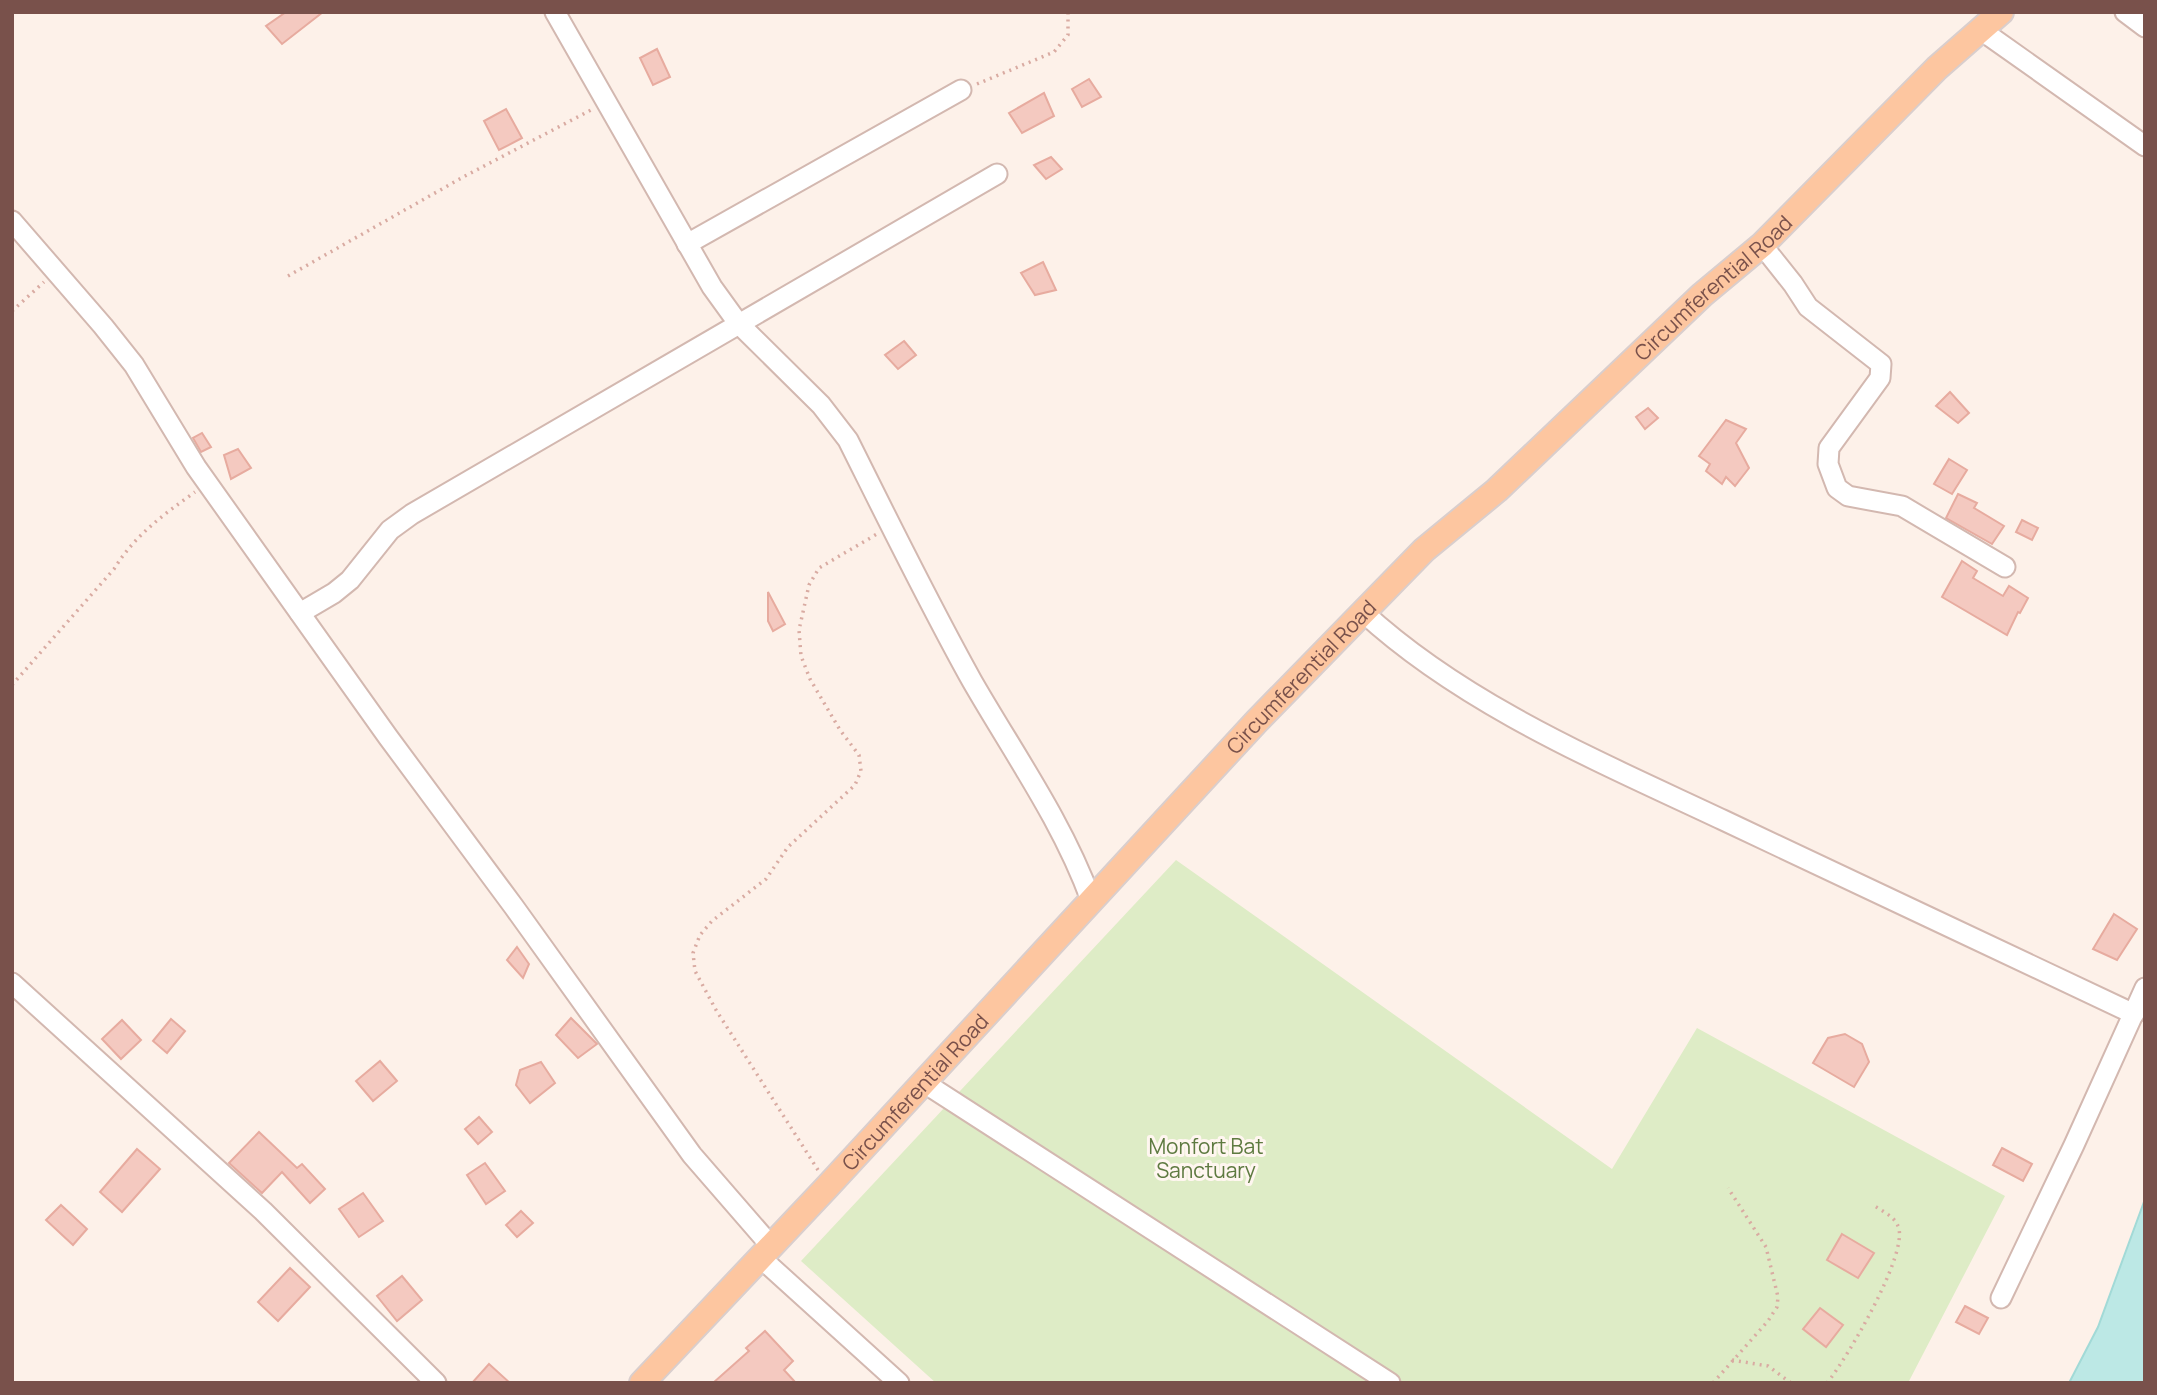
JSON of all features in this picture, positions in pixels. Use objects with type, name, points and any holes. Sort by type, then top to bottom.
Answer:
[{"type":"main road","name":"Circumferential Road","points":[[642,1383],[828,1186],[1257,721],[1424,550],[1497,490],[1702,295],[1762,245],[1937,68],[2001,12]]},
{"type":"street","points":[[555,12],[712,287],[738,323],[836,422],[972,681],[1059,827],[1091,900]]},
{"type":"street","points":[[2124,12],[2145,27]]},
{"type":"street","points":[[1981,30],[2145,146]]},
{"type":"street","points":[[687,244],[961,90]]},
{"type":"street","points":[[300,613],[350,580],[390,530],[412,514],[997,174]]},
{"type":"street","points":[[12,221],[134,365],[208,483],[300,613],[692,1155],[766,1252],[899,1383]]},
{"type":"street","points":[[1762,245],[1808,307],[1881,364],[1880,379],[1829,448],[1828,464],[1837,488],[1848,496],[1902,506],[2005,567]]},
{"type":"street","points":[[1363,612],[1397,643],[1519,720],[1656,789],[2134,1014]]},
{"type":"street","points":[[12,983],[263,1211],[436,1383]]},
{"type":"street","points":[[2001,1298],[2145,988]]},
{"type":"street","points":[[923,1082],[1390,1383]]},
{"type":"path","points":[[961,90],[1054,51],[1068,35],[1068,12]]},
{"type":"path","points":[[288,276],[465,176],[605,103]]},
{"type":"path","points":[[12,311],[56,272]]},
{"type":"path","points":[[12,685],[114,569],[126,549],[142,531],[208,483]]},
{"type":"path","points":[[828,1186],[716,1010],[695,971],[692,953],[700,935],[712,921],[766,879],[788,847],[855,785],[861,771],[859,755],[840,730],[810,679],[801,656],[799,630],[809,585],[819,569],[891,526]]},
{"type":"path","points":[[1713,1383],[1768,1321],[1777,1307],[1778,1297],[1766,1247],[1728,1188]]},
{"type":"path","points":[[1827,1383],[1876,1302],[1901,1241],[1899,1227],[1893,1218],[1873,1205]]},
{"type":"path","points":[[1732,1360],[1768,1366],[1791,1383]]},
{"type":"green space","name":"Monfort Bat Sanctuary","points":[[1176,860],[1612,1169],[1697,1028],[2005,1196],[1908,1383],[936,1383],[801,1261]]},
{"type":"water","points":[[2145,1199],[2145,1383],[2069,1383],[2098,1327]]},
{"type":"building","points":[[286,12],[323,12],[282,44],[266,26]]},
{"type":"building","points":[[657,49],[670,77],[653,85],[640,58]]},
{"type":"building","points":[[1089,79],[1101,97],[1082,107],[1072,89]]},
{"type":"building","points":[[1044,93],[1054,116],[1022,133],[1009,113]]},
{"type":"building","points":[[506,109],[522,138],[499,150],[484,121]]},
{"type":"building","points":[[1051,157],[1062,169],[1046,179],[1034,165]]},
{"type":"building","points":[[1043,262],[1056,290],[1035,295],[1021,273]]},
{"type":"building","points":[[904,341],[916,355],[898,369],[885,355]]},
{"type":"building","points":[[1950,392],[1969,413],[1958,423],[1936,406]]},
{"type":"building","points":[[1648,408],[1658,418],[1645,429],[1636,417]]},
{"type":"building","points":[[1726,420],[1746,429],[1736,443],[1749,468],[1735,486],[1726,477],[1722,484],[1706,471],[1710,464],[1699,456]]},
{"type":"building","points":[[202,433],[211,447],[201,452],[193,438]]},
{"type":"building","points":[[238,449],[251,468],[231,479],[224,455]]},
{"type":"building","points":[[1949,459],[1967,470],[1952,494],[1934,484]]},
{"type":"building","points":[[1958,494],[1977,503],[1974,508],[2004,526],[1992,544],[1946,518]]},
{"type":"building","points":[[2022,520],[2038,528],[2032,540],[2016,532]]},
{"type":"building","points":[[1962,561],[1977,571],[1973,578],[2003,596],[2009,586],[2028,598],[2007,635],[1942,597]]},
{"type":"building","points":[[768,592],[785,624],[773,631],[768,621]]},
{"type":"building","points":[[2114,914],[2137,929],[2117,960],[2093,949]]},
{"type":"building","points":[[517,947],[529,964],[523,978],[507,960]]},
{"type":"building","points":[[571,1018],[597,1044],[578,1058],[556,1035]]},
{"type":"building","points":[[171,1019],[185,1031],[167,1053],[153,1041]]},
{"type":"building","points":[[122,1020],[141,1040],[121,1059],[102,1039]]},
{"type":"building","points":[[1845,1034],[1862,1044],[1869,1062],[1854,1087],[1813,1063],[1828,1038]]},
{"type":"building","points":[[380,1061],[397,1081],[373,1101],[356,1081]]},
{"type":"building","points":[[541,1062],[555,1083],[530,1103],[516,1085],[520,1070]]},
{"type":"building","points":[[479,1117],[492,1132],[478,1144],[465,1129]]},
{"type":"building","points":[[259,1132],[297,1168],[302,1164],[325,1189],[310,1203],[282,1172],[262,1193],[229,1163]]},
{"type":"building","points":[[2002,1148],[2032,1164],[2023,1181],[1993,1165]]},
{"type":"building","points":[[137,1149],[160,1169],[122,1212],[100,1192]]},
{"type":"building","points":[[485,1163],[505,1191],[486,1204],[467,1175]]},
{"type":"building","points":[[363,1193],[383,1221],[359,1237],[339,1209]]},
{"type":"building","points":[[61,1205],[87,1229],[73,1245],[46,1220]]},
{"type":"building","points":[[521,1211],[533,1223],[517,1237],[506,1225]]},
{"type":"building","points":[[1842,1234],[1874,1253],[1858,1278],[1827,1260]]},
{"type":"building","points":[[290,1268],[310,1287],[278,1321],[258,1302]]},
{"type":"building","points":[[402,1276],[422,1300],[397,1321],[377,1296]]},
{"type":"building","points":[[1965,1306],[1988,1318],[1979,1334],[1956,1322]]},
{"type":"building","points":[[1820,1308],[1843,1325],[1826,1347],[1803,1329]]},
{"type":"building","points":[[765,1331],[793,1361],[784,1370],[796,1383],[713,1383],[749,1351],[746,1348]]},
{"type":"building","points":[[489,1364],[510,1383],[472,1383]]}]
